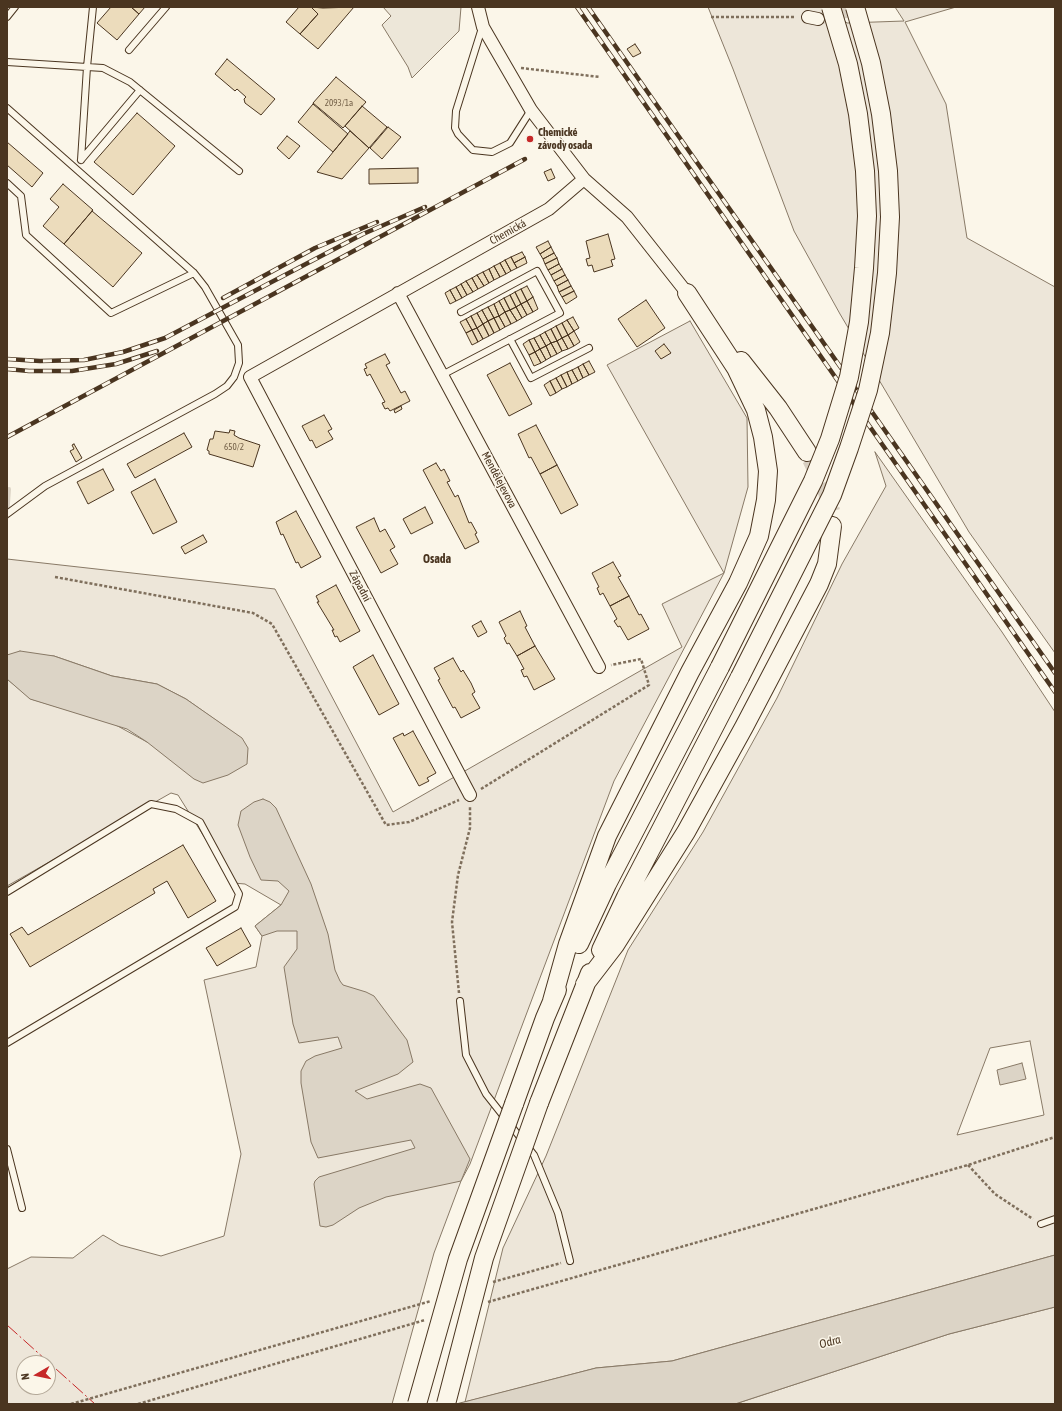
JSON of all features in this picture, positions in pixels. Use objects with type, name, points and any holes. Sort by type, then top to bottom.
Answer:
[{"type":"main road","points":[[446,1404],[484,1258],[539,1103],[585,984],[626,897],[832,495],[868,390],[880,333],[887,273],[890,217],[888,171],[881,114],[871,63],[855,7]]},
{"type":"main road","points":[[552,1001],[607,884],[814,481],[830,439],[849,377],[859,322],[864,268],[867,216],[865,171],[858,114],[848,64],[819,14]]},
{"type":"main road","points":[[687,293],[778,408],[807,452]]},
{"type":"main road","points":[[417,1404],[458,1259],[552,1001],[568,944],[607,836],[679,693],[738,584],[759,536],[766,500],[768,471],[763,436],[756,410],[736,368],[687,293]]},
{"type":"main road","points":[[585,984],[615,945],[686,832],[744,727],[827,564],[832,526]]},
{"type":"street","points":[[478,7],[483,27],[531,110],[584,179],[627,217],[687,293]]},
{"type":"street","name":"Chemická","points":[[250,377],[549,210],[584,179]]},
{"type":"street","name":"Mendělejevova","points":[[398,293],[599,667]]},
{"type":"street","name":"Západní","points":[[250,377],[470,795]]},
{"type":"lane","points":[[7,18],[15,7]]},
{"type":"lane","points":[[81,160],[87,67],[93,7]]},
{"type":"lane","points":[[129,50],[166,7]]},
{"type":"lane","points":[[483,27],[456,112],[455,128],[458,134],[473,150],[492,152],[510,143],[516,137],[531,110]]},
{"type":"lane","points":[[7,62],[103,68],[130,82],[239,171]]},
{"type":"lane","points":[[74,168],[140,90]]},
{"type":"lane","points":[[7,108],[194,273],[205,288],[238,345],[239,364],[234,377],[227,386],[216,394],[45,486],[7,514]]},
{"type":"lane","points":[[7,183],[21,196],[26,235],[111,313],[194,273]]},
{"type":"lane","points":[[442,375],[560,313],[537,271],[461,312]]},
{"type":"lane","points":[[510,339],[531,378],[589,348]]},
{"type":"lane","points":[[7,892],[151,804],[176,809],[200,822],[240,894],[235,907],[7,1043]]},
{"type":"lane","points":[[460,1001],[466,1055],[486,1094],[534,1155],[558,1213],[570,1261]]},
{"type":"lane","points":[[7,1149],[22,1208]]},
{"type":"lane","points":[[1041,1224],[1055,1219]]},
{"type":"path","points":[[711,17],[819,14]]},
{"type":"path","points":[[507,67],[600,77]]},
{"type":"path","points":[[54,577],[253,613],[272,624],[386,825],[409,822],[470,795],[649,685],[641,659],[599,667]]},
{"type":"path","points":[[460,1001],[452,922],[458,875],[470,828],[470,795]]},
{"type":"path","points":[[482,1304],[968,1165],[1055,1137]]},
{"type":"path","points":[[968,1165],[995,1194],[1041,1224]]},
{"type":"path","points":[[492,1282],[538,1268],[570,1261]]},
{"type":"path","points":[[71,1404],[438,1299]]},
{"type":"path","points":[[138,1404],[428,1319]]},
{"type":"shaded area","points":[[383,7],[461,7],[459,31],[412,78],[408,67],[382,25],[391,16]]},
{"type":"shaded area","points":[[708,7],[829,7],[847,23],[904,21],[895,7],[956,7],[905,22],[946,104],[967,238],[1055,287],[1055,653],[969,532],[840,314],[794,231]]},
{"type":"shaded area","points":[[690,321],[747,418],[748,487],[724,573],[607,365]]},
{"type":"shaded area","points":[[875,452],[1002,632],[1055,712],[1055,1255],[672,1361],[596,1368],[465,1402],[503,1248],[546,1156],[628,950],[703,832],[777,698],[842,564],[886,486]],"holes":[[[1030,1041],[1044,1115],[957,1135],[990,1048]]]},
{"type":"shaded area","points":[[7,559],[275,589],[393,812],[682,647],[662,604],[724,573],[614,781],[470,1164],[461,1181],[434,1253],[392,1404],[7,1404],[7,1269],[31,1257],[73,1258],[103,1235],[120,1245],[161,1256],[224,1236],[241,1154],[204,980],[256,967],[262,936],[255,926],[281,905],[245,884],[233,883],[178,795],[171,793],[7,886],[7,679],[31,699],[114,724],[147,742],[241,738],[186,699],[157,684],[112,676],[54,656],[7,655]]},
{"type":"shaded area","points":[[1055,1307],[1055,1404],[735,1404],[949,1334]]},
{"type":"water","points":[[20,651],[54,656],[112,676],[157,684],[186,699],[242,738],[248,748],[247,764],[228,775],[203,783],[194,779],[147,742],[127,729],[30,699],[7,679],[7,655]]},
{"type":"water","points":[[263,799],[270,802],[276,808],[311,884],[328,934],[335,970],[340,981],[343,985],[374,996],[407,1040],[413,1062],[398,1074],[355,1091],[367,1099],[420,1084],[431,1088],[470,1159],[461,1181],[386,1197],[359,1208],[333,1225],[326,1227],[320,1226],[314,1184],[319,1177],[415,1148],[411,1140],[318,1158],[311,1142],[301,1083],[301,1071],[306,1061],[315,1056],[342,1048],[338,1037],[299,1043],[293,1024],[284,967],[297,949],[297,931],[277,931],[262,936],[255,926],[281,905],[289,891],[278,881],[261,880],[250,857],[238,825],[241,811],[254,802]]},
{"type":"water","points":[[1022,1063],[1026,1079],[1000,1085],[997,1070]]},
{"type":"water","name":"Odra","points":[[1055,1255],[1055,1307],[949,1334],[735,1404],[456,1404],[596,1368],[672,1361]]},
{"type":"building","points":[[111,7],[131,7],[139,14],[117,40],[97,23]]},
{"type":"building","points":[[131,7],[145,7],[139,14]]},
{"type":"building","points":[[299,7],[311,7],[318,14],[300,34],[286,22]]},
{"type":"building","points":[[311,7],[354,7],[318,49],[300,34],[318,14]]},
{"type":"building","points":[[635,44],[641,53],[633,57],[627,49]]},
{"type":"building","points":[[227,59],[275,99],[261,115],[245,103],[244,99],[246,97],[237,89],[235,91],[215,74]]},
{"type":"building","points":[[336,77],[366,102],[343,128],[313,103]]},
{"type":"building","points":[[313,104],[348,134],[333,152],[298,122]]},
{"type":"building","points":[[362,106],[387,127],[369,148],[345,126]]},
{"type":"building","points":[[137,113],[175,146],[133,195],[94,162]]},
{"type":"building","points":[[388,127],[401,137],[382,159],[370,148]]},
{"type":"building","points":[[350,131],[369,148],[342,179],[317,172]]},
{"type":"building","points":[[287,136],[300,146],[289,159],[277,148]]},
{"type":"building","points":[[7,142],[43,173],[32,187],[7,165]]},
{"type":"building","points":[[418,168],[418,183],[369,184],[369,169]]},
{"type":"building","points":[[551,169],[555,178],[548,181],[544,172]]},
{"type":"building","points":[[63,184],[93,210],[64,244],[43,226],[59,207],[50,199]]},
{"type":"building","points":[[92,211],[142,253],[113,287],[64,244]]},
{"type":"building","points":[[608,234],[615,259],[611,260],[613,266],[594,272],[592,265],[588,266],[586,259],[590,258],[586,241]]},
{"type":"building","points":[[548,241],[551,247],[540,254],[536,247]]},
{"type":"building","points":[[551,247],[554,253],[543,259],[540,254]]},
{"type":"building","points":[[522,252],[525,257],[514,263],[511,257]]},
{"type":"building","points":[[554,253],[557,258],[545,264],[543,259]]},
{"type":"building","points":[[511,257],[517,268],[511,271],[505,260]]},
{"type":"building","points":[[525,257],[527,263],[517,268],[514,263]]},
{"type":"building","points":[[557,258],[559,264],[548,270],[545,264]]},
{"type":"building","points":[[505,260],[511,271],[506,274],[500,263]]},
{"type":"building","points":[[500,263],[506,274],[500,277],[494,266]]},
{"type":"building","points":[[559,264],[562,269],[551,275],[548,270]]},
{"type":"building","points":[[494,266],[500,277],[494,280],[489,269]]},
{"type":"building","points":[[489,269],[494,280],[489,283],[483,272]]},
{"type":"building","points":[[562,269],[565,275],[554,281],[551,275]]},
{"type":"building","points":[[483,272],[489,283],[484,286],[477,275]]},
{"type":"building","points":[[477,275],[484,286],[478,289],[472,278]]},
{"type":"building","points":[[565,275],[568,280],[557,286],[554,281]]},
{"type":"building","points":[[472,278],[478,289],[473,292],[466,281]]},
{"type":"building","points":[[568,280],[571,286],[559,292],[557,286]]},
{"type":"building","points":[[466,281],[473,292],[467,295],[461,284]]},
{"type":"building","points":[[461,284],[467,295],[462,298],[456,287]]},
{"type":"building","points":[[527,286],[533,297],[527,301],[521,289]]},
{"type":"building","points":[[571,286],[574,291],[562,297],[559,292]]},
{"type":"building","points":[[456,287],[462,298],[456,301],[450,290]]},
{"type":"building","points":[[521,289],[527,301],[521,304],[515,292]]},
{"type":"building","points":[[450,290],[456,301],[450,304],[445,293]]},
{"type":"building","points":[[574,291],[577,297],[566,304],[562,297]]},
{"type":"building","points":[[515,292],[521,304],[516,307],[510,295]]},
{"type":"building","points":[[510,295],[516,307],[510,310],[504,298]]},
{"type":"building","points":[[533,297],[538,309],[533,312],[527,301]]},
{"type":"building","points":[[504,298],[510,310],[505,312],[499,301]]},
{"type":"building","points":[[646,300],[665,328],[637,347],[618,319]]},
{"type":"building","points":[[499,301],[505,312],[499,316],[494,304]]},
{"type":"building","points":[[527,301],[533,312],[527,315],[521,304]]},
{"type":"building","points":[[494,304],[499,316],[494,318],[488,307]]},
{"type":"building","points":[[521,304],[527,315],[522,318],[516,307]]},
{"type":"building","points":[[488,307],[494,318],[488,321],[482,310]]},
{"type":"building","points":[[516,307],[522,318],[517,321],[510,310]]},
{"type":"building","points":[[482,310],[488,321],[483,324],[477,313]]},
{"type":"building","points":[[510,310],[517,321],[511,324],[505,312]]},
{"type":"building","points":[[505,312],[511,324],[505,327],[499,316]]},
{"type":"building","points":[[477,313],[483,324],[477,328],[471,316]]},
{"type":"building","points":[[471,316],[477,328],[472,330],[466,319]]},
{"type":"building","points":[[499,316],[505,327],[500,330],[494,318]]},
{"type":"building","points":[[573,317],[579,328],[574,331],[567,320]]},
{"type":"building","points":[[494,318],[500,330],[494,333],[488,321]]},
{"type":"building","points":[[466,319],[472,330],[466,333],[460,322]]},
{"type":"building","points":[[567,320],[574,331],[568,335],[562,323]]},
{"type":"building","points":[[488,321],[494,333],[489,336],[483,324]]},
{"type":"building","points":[[562,323],[568,335],[562,338],[556,326]]},
{"type":"building","points":[[483,324],[489,336],[483,339],[477,328]]},
{"type":"building","points":[[556,326],[562,338],[557,341],[551,329]]},
{"type":"building","points":[[477,328],[483,339],[478,342],[472,330]]},
{"type":"building","points":[[551,329],[557,341],[551,343],[545,332]]},
{"type":"building","points":[[472,330],[478,342],[472,345],[466,333]]},
{"type":"building","points":[[574,331],[580,342],[574,346],[568,335]]},
{"type":"building","points":[[545,332],[551,343],[546,346],[540,335]]},
{"type":"building","points":[[540,335],[546,346],[540,349],[534,338]]},
{"type":"building","points":[[568,335],[574,346],[568,349],[562,338]]},
{"type":"building","points":[[534,338],[540,349],[535,352],[529,340]]},
{"type":"building","points":[[562,338],[568,349],[562,351],[557,341]]},
{"type":"building","points":[[529,340],[535,352],[529,355],[523,344]]},
{"type":"building","points":[[557,341],[562,351],[557,354],[551,343]]},
{"type":"building","points":[[551,343],[557,354],[551,357],[546,346]]},
{"type":"building","points":[[664,344],[671,353],[661,359],[655,351]]},
{"type":"building","points":[[546,346],[551,357],[546,360],[540,349]]},
{"type":"building","points":[[540,349],[546,360],[541,363],[535,352]]},
{"type":"building","points":[[535,352],[541,363],[534,366],[529,355]]},
{"type":"building","points":[[385,354],[390,363],[386,365],[401,393],[405,391],[410,401],[390,411],[388,408],[385,409],[382,403],[385,402],[370,374],[367,376],[364,369],[367,368],[365,364]]},
{"type":"building","points":[[589,361],[595,372],[589,375],[583,364]]},
{"type":"building","points":[[510,363],[532,404],[509,416],[487,375]]},
{"type":"building","points":[[583,364],[589,375],[583,378],[578,367]]},
{"type":"building","points":[[578,367],[583,378],[578,381],[572,370]]},
{"type":"building","points":[[572,370],[578,381],[572,384],[567,372]]},
{"type":"building","points":[[567,372],[572,384],[567,387],[561,375]]},
{"type":"building","points":[[561,375],[567,387],[562,389],[556,378]]},
{"type":"building","points":[[556,378],[562,389],[556,393],[550,381]]},
{"type":"building","points":[[550,381],[556,393],[550,396],[544,385]]},
{"type":"building","points":[[401,406],[402,409],[395,413],[394,410]]},
{"type":"building","points":[[324,415],[332,429],[328,431],[333,439],[316,448],[312,440],[310,441],[302,426]]},
{"type":"building","points":[[536,425],[557,465],[540,474],[531,457],[529,458],[518,434]]},
{"type":"building","points":[[230,430],[235,431],[234,435],[239,438],[260,445],[253,467],[209,454],[209,451],[207,450],[210,439],[213,439],[215,431],[229,433]]},
{"type":"building","points":[[184,433],[192,447],[135,478],[127,464]]},
{"type":"building","points":[[74,444],[82,458],[76,462],[70,451],[74,449],[72,445]]},
{"type":"building","points":[[436,463],[441,471],[444,469],[450,481],[447,482],[455,497],[458,495],[469,523],[471,522],[477,533],[475,534],[479,542],[465,549],[423,470]]},
{"type":"building","points":[[557,465],[578,505],[561,514],[540,474]]},
{"type":"building","points":[[103,469],[114,490],[88,504],[77,482]]},
{"type":"building","points":[[155,479],[177,522],[153,534],[131,492]]},
{"type":"building","points":[[425,507],[433,523],[411,534],[403,519]]},
{"type":"building","points":[[296,511],[321,557],[301,568],[298,562],[296,563],[283,534],[281,535],[276,522]]},
{"type":"building","points":[[374,518],[380,532],[385,529],[395,547],[390,550],[398,564],[381,573],[356,527]]},
{"type":"building","points":[[203,535],[207,542],[185,554],[181,547]]},
{"type":"building","points":[[613,562],[621,576],[618,577],[629,596],[610,606],[603,593],[600,595],[597,588],[599,587],[592,573]]},
{"type":"building","points":[[336,585],[360,631],[340,642],[337,636],[335,637],[332,630],[334,630],[317,602],[319,602],[316,596]]},
{"type":"building","points":[[629,596],[639,615],[641,614],[649,629],[628,640],[620,626],[618,627],[614,621],[617,619],[610,606]]},
{"type":"building","points":[[520,611],[527,626],[525,627],[535,646],[517,656],[509,643],[507,644],[504,638],[506,636],[499,622]]},
{"type":"building","points":[[481,621],[487,632],[478,637],[472,626]]},
{"type":"building","points":[[535,646],[555,679],[534,690],[527,676],[524,677],[521,670],[524,669],[517,656]]},
{"type":"building","points":[[373,655],[399,704],[379,715],[353,667]]},
{"type":"building","points":[[453,658],[461,672],[463,670],[471,683],[475,692],[472,694],[480,708],[461,718],[455,707],[453,708],[438,680],[440,679],[434,668]]},
{"type":"building","points":[[413,731],[436,773],[427,778],[429,781],[419,786],[393,738],[403,733],[404,736]]},
{"type":"building","points":[[183,845],[216,901],[188,918],[167,881],[153,889],[155,893],[30,967],[10,934],[22,927],[28,935]]},
{"type":"building","points":[[241,928],[251,946],[217,966],[206,948]]},
{"type":"waterway","points":[[7,517],[9,489]]},
{"type":"tunnel","points":[[818,19],[866,7]]},
{"type":"tunnel","points":[[811,459],[827,492],[831,511]]},
{"type":"railway","points":[[577,7],[1055,692]]},
{"type":"railway","points":[[588,7],[1055,673]]},
{"type":"railway","points":[[7,437],[525,159]]},
{"type":"railway","points":[[7,359],[40,361],[84,360],[123,352],[165,338],[363,234],[425,207]]},
{"type":"railway","points":[[223,298],[315,248],[377,222]]},
{"type":"railway","points":[[7,369],[29,371],[72,371],[116,364],[157,351]]},
{"type":"power","points":[[7,1325],[95,1404]]},
{"type":"place","name":"Chemické závody osada","points":[[530,139]]},
{"type":"district","name":"Osada","points":[[437,559]]}]
